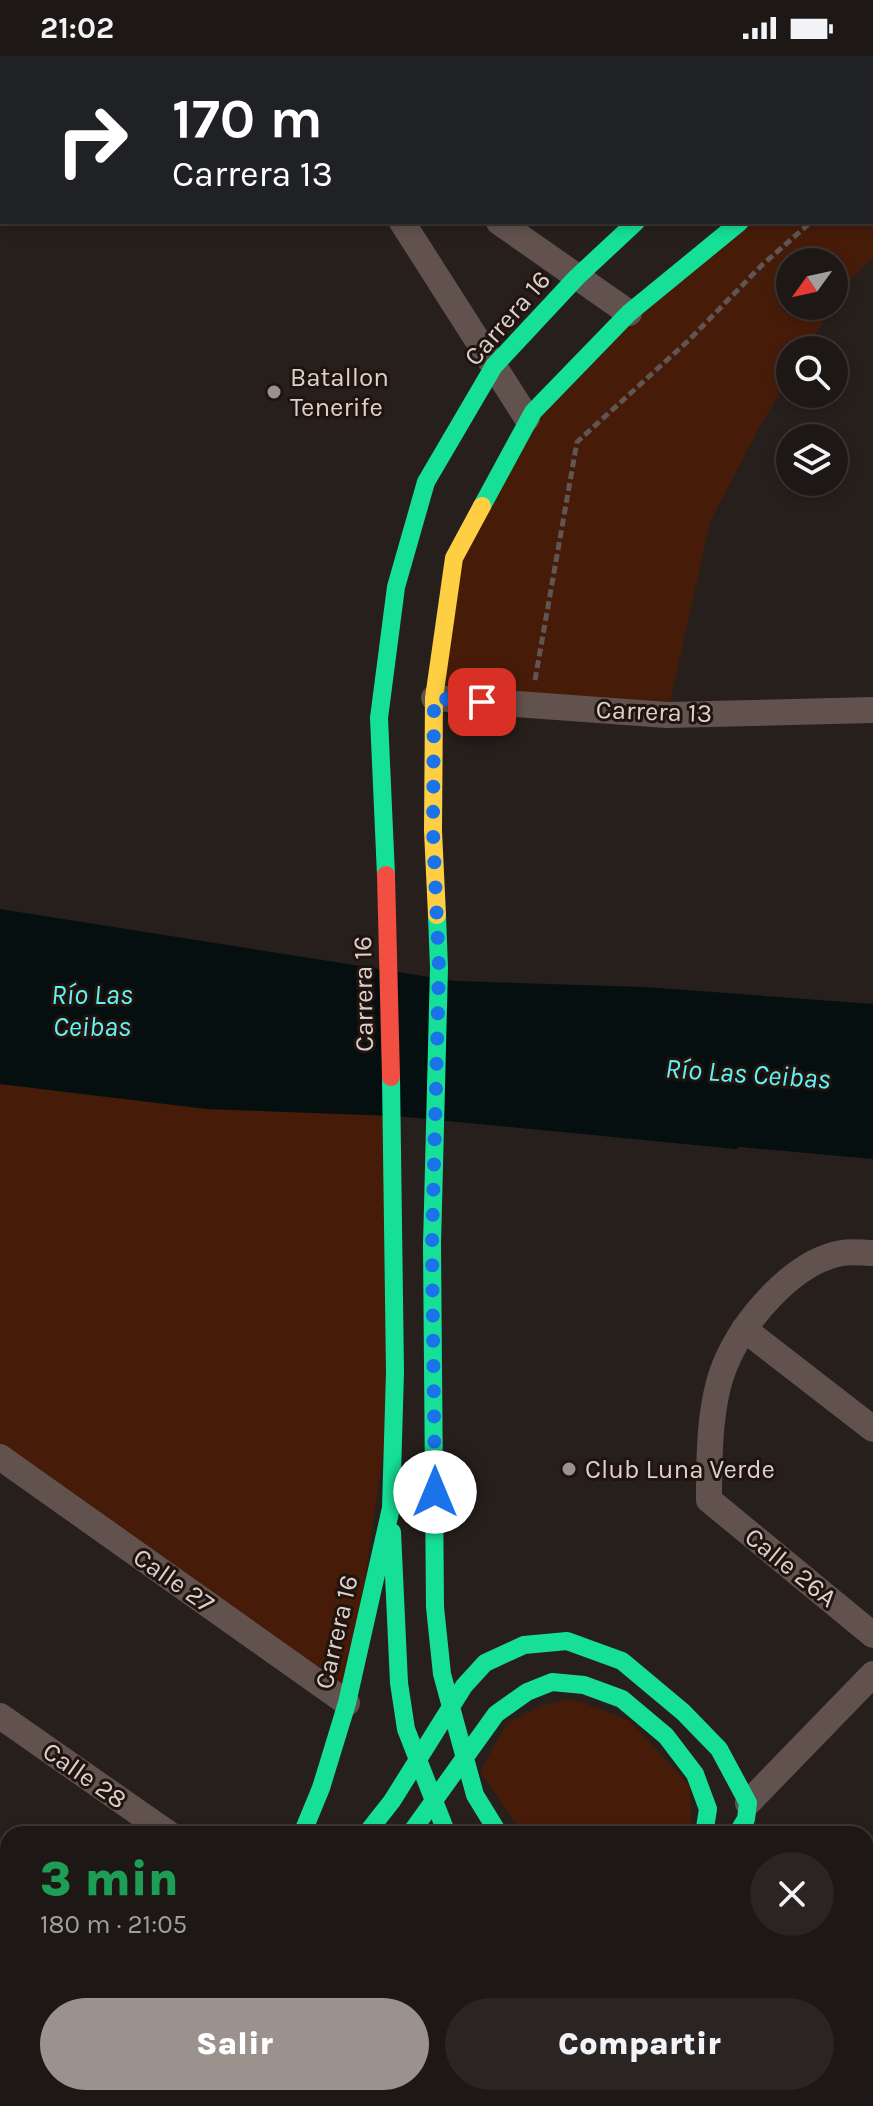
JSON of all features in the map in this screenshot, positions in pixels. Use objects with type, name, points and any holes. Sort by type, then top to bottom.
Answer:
[{"type":"main road","name":"Carrera 16","points":[[305,1826],[321,1788],[347,1703],[391,1508],[395,1372],[394,1234],[385,829],[379,718],[396,587],[426,482],[494,366],[577,277],[634,224]]},
{"type":"main road","points":[[494,1826],[475,1795],[442,1674],[435,1607],[432,1245],[439,968],[433,831],[434,698],[454,558],[527,418],[629,313],[738,224]]},
{"type":"main road","points":[[391,1508],[399,1683],[406,1729],[443,1826]]},
{"type":"main road","points":[[372,1826],[392,1801],[464,1686],[485,1663],[524,1645],[567,1641],[622,1661],[683,1712],[719,1749],[748,1803],[742,1826]]},
{"type":"main road","points":[[416,1826],[496,1714],[527,1692],[552,1682],[584,1685],[622,1699],[666,1736],[695,1774],[708,1809],[705,1826]]},
{"type":"street","points":[[403,224],[527,418]]},
{"type":"street","points":[[502,224],[629,313]]},
{"type":"street","name":"Carrera 13","points":[[434,698],[667,715],[873,710]]},
{"type":"street","points":[[873,1253],[843,1253],[817,1261],[769,1300],[744,1329],[873,1429]]},
{"type":"street","name":"Calle 26A","points":[[744,1329],[724,1367],[714,1412],[709,1500],[873,1635]]},
{"type":"street","name":"Calle 27","points":[[0,1457],[347,1703]]},
{"type":"street","points":[[748,1803],[873,1674]]},
{"type":"street","name":"Calle 28","points":[[0,1716],[158,1826]]},
{"type":"path","points":[[530,705],[577,442],[689,340],[762,265],[809,224]]},
{"type":"shaded area","points":[[738,224],[873,224],[873,257],[848,283],[848,248],[776,248],[776,320],[824,320],[815,336],[776,336],[776,400],[710,522],[667,715],[434,698],[454,558],[527,418]]},
{"type":"shaded area","points":[[0,1084],[207,1109],[396,1116],[395,1372],[347,1703],[0,1455]]},
{"type":"shaded area","points":[[573,1699],[629,1720],[690,1786],[692,1826],[518,1826],[480,1771],[507,1723],[543,1705]]},
{"type":"water","name":"Río Las Ceibas","points":[[0,909],[455,981],[645,987],[873,1004],[873,1159],[396,1116],[207,1109],[0,1084]]},
{"type":"traffic: fast","points":[[386,875],[379,718],[396,587],[426,482],[494,366],[577,277],[634,224]]},
{"type":"traffic: fast","points":[[482,506],[533,412],[629,313],[738,224]]},
{"type":"traffic: fast","points":[[437,915],[439,968],[432,1245],[435,1607],[442,1674],[475,1795],[494,1826]]},
{"type":"traffic: fast","points":[[305,1826],[321,1788],[347,1703],[391,1508],[395,1372],[391,1077]]},
{"type":"traffic: fast","points":[[392,1532],[399,1683],[406,1729],[444,1826]]},
{"type":"traffic: fast","points":[[372,1826],[392,1801],[464,1686],[485,1663],[524,1645],[567,1641],[622,1661],[683,1712],[719,1749],[748,1803],[742,1826]]},
{"type":"traffic: fast","points":[[416,1826],[496,1714],[527,1692],[552,1682],[584,1685],[622,1699],[666,1736],[695,1774],[708,1809],[705,1826]]},
{"type":"traffic: slow","points":[[437,915],[433,831],[434,698],[454,558],[482,506]]},
{"type":"traffic: jam","points":[[386,875],[391,1077]]},
{"type":"place","name":"Batallon Tenerife","points":[[274,392]]},
{"type":"place","name":"Club Luna Verde","points":[[569,1469]]},
{"type":"route","points":[[435,1492],[432,1245],[439,968],[433,831],[434,698],[482,702]]}]
